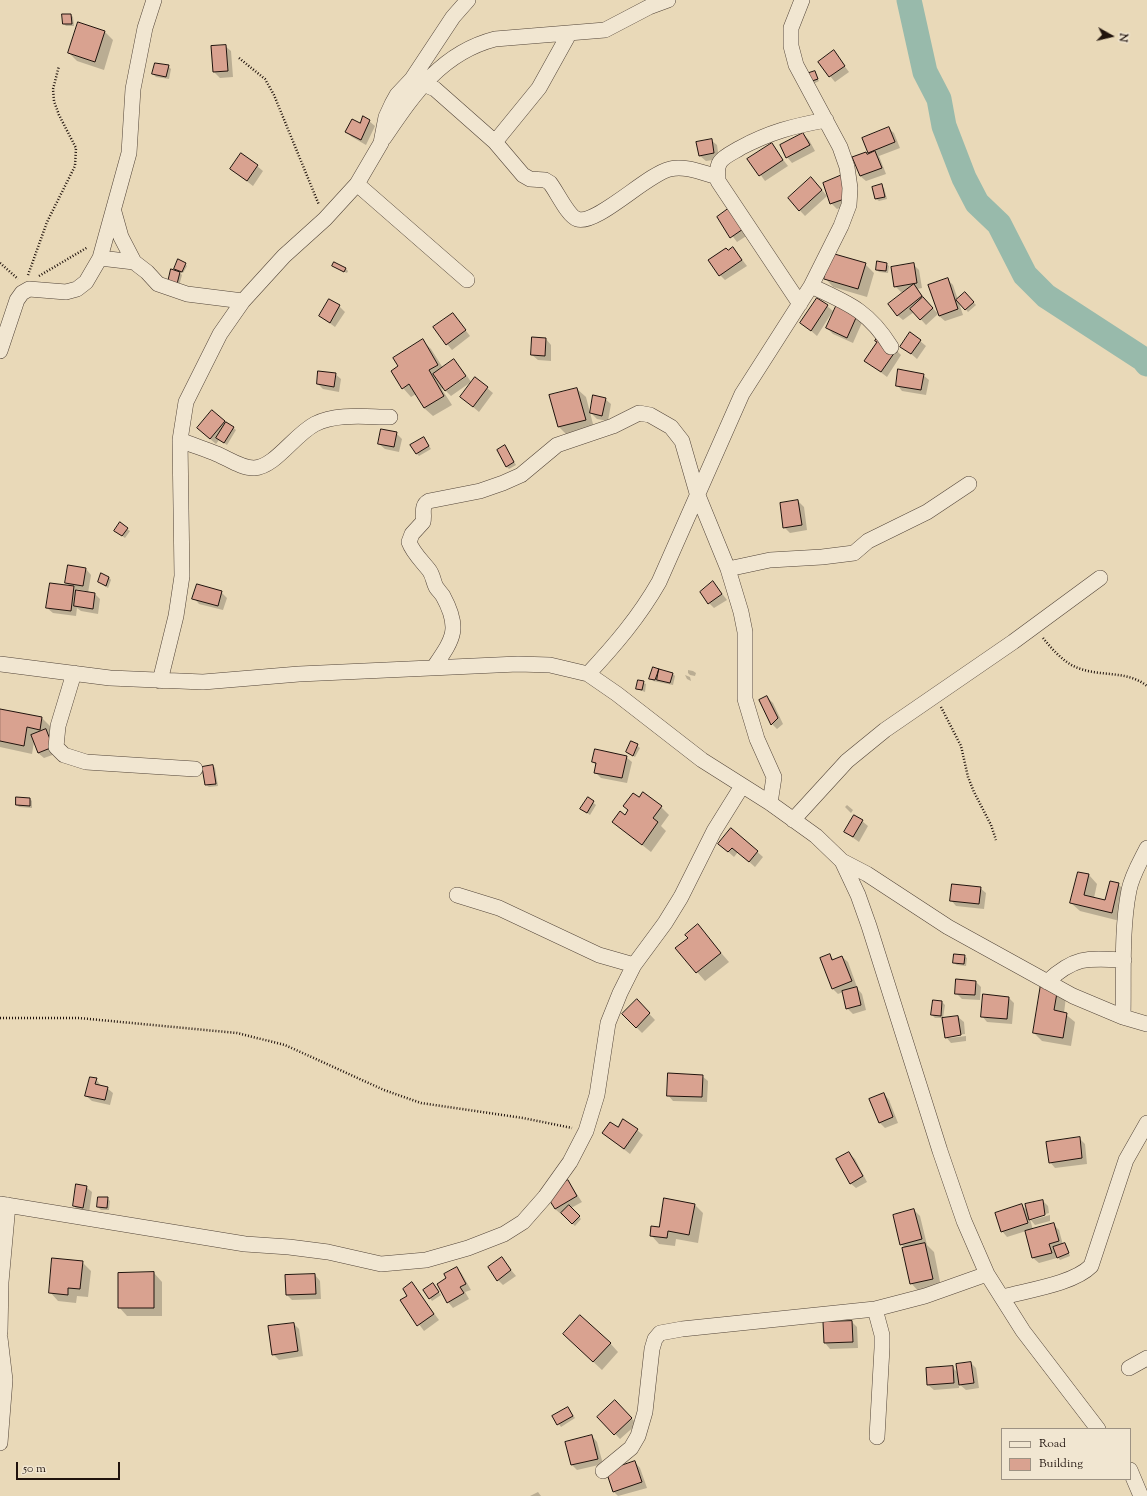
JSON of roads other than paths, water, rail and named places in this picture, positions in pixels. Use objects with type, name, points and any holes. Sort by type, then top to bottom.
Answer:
[{"type":"street","points":[[0,351],[17,300],[22,293],[28,288],[66,292],[77,289],[86,282],[100,258],[129,153],[133,89],[144,28],[154,0]]},
{"type":"street","points":[[418,81],[453,17],[468,0]]},
{"type":"street","points":[[160,681],[176,616],[182,576],[180,440],[186,402],[220,334],[243,301],[284,256],[325,219],[357,184],[381,143],[386,117],[397,95],[460,52],[477,44],[495,39],[605,30],[649,7],[668,0]]},
{"type":"street","points":[[588,674],[625,633],[645,606],[665,568],[742,394],[811,286],[841,226],[849,205],[850,188],[847,167],[840,147],[796,65],[791,46],[791,28],[802,0]]},
{"type":"street","points":[[495,142],[539,88],[569,34]]},
{"type":"street","points":[[418,81],[435,89],[495,142],[522,175],[530,179],[545,180],[550,183],[572,216],[578,220],[584,220],[596,216],[653,177],[669,169],[679,168],[718,177]]},
{"type":"street","points":[[800,304],[718,181],[720,162],[763,135],[826,120]]},
{"type":"street","points":[[357,184],[467,280]]},
{"type":"street","points":[[113,209],[117,228],[134,262],[147,272],[158,284],[171,290],[187,294],[243,301]]},
{"type":"street","points":[[100,258],[134,262]]},
{"type":"street","points":[[811,286],[848,303],[864,313],[882,332],[891,347]]},
{"type":"street","points":[[434,667],[453,638],[453,626],[443,595],[435,586],[433,576],[411,548],[409,542],[412,534],[423,522],[423,508],[429,501],[480,491],[521,475],[557,445],[613,426],[639,413],[650,415],[662,420],[671,427],[682,441],[697,493],[728,569],[741,612],[745,632],[745,699],[757,739],[774,777],[770,803]]},
{"type":"street","points":[[180,440],[217,454],[245,467],[260,467],[274,458],[304,430],[317,423],[333,418],[390,417]]},
{"type":"street","points":[[728,569],[770,560],[830,557],[854,553],[868,541],[927,512],[969,484]]},
{"type":"street","points":[[793,820],[847,761],[885,730],[1033,628],[1100,578]]},
{"type":"street","points":[[0,664],[160,681],[203,682],[434,667],[518,664],[550,665],[588,674],[702,760],[770,803],[816,836],[842,860],[867,874],[948,927],[1072,996],[1124,1017],[1147,1024]]},
{"type":"street","points":[[74,673],[58,726],[56,747],[64,755],[86,762],[195,769]]},
{"type":"street","points":[[0,1332],[4,1204],[245,1244],[328,1252],[381,1264],[426,1260],[468,1248],[504,1234],[522,1222],[545,1197],[570,1162],[586,1131],[598,1095],[608,1023],[620,993],[634,966],[665,923],[681,897],[714,831],[742,786]]},
{"type":"street","points":[[1124,1017],[1124,960],[1129,891],[1147,848]]},
{"type":"street","points":[[842,860],[858,895],[869,926],[940,1151],[964,1221],[987,1274],[1039,1354],[1097,1428]]},
{"type":"street","points":[[457,895],[499,908],[600,955],[634,966]]},
{"type":"street","points":[[1047,982],[1070,963],[1083,959],[1124,960]]},
{"type":"street","points":[[1002,1297],[1071,1279],[1083,1274],[1091,1266],[1126,1160],[1147,1123]]},
{"type":"street","points":[[603,1471],[631,1448],[638,1436],[645,1412],[652,1349],[655,1339],[660,1333],[682,1329],[875,1308],[925,1296],[987,1274]]},
{"type":"street","points":[[875,1308],[882,1335],[877,1437]]},
{"type":"street","points":[[0,1338],[5,1380],[0,1443]]},
{"type":"street","points":[[1129,1368],[1147,1358]]},
{"type":"street","points":[[1131,1472],[1141,1496]]},
{"type":"waterway","points":[[909,0],[925,72],[939,99],[944,126],[964,178],[977,203],[999,224],[1025,275],[1046,296],[1143,359],[1147,364]]}]
